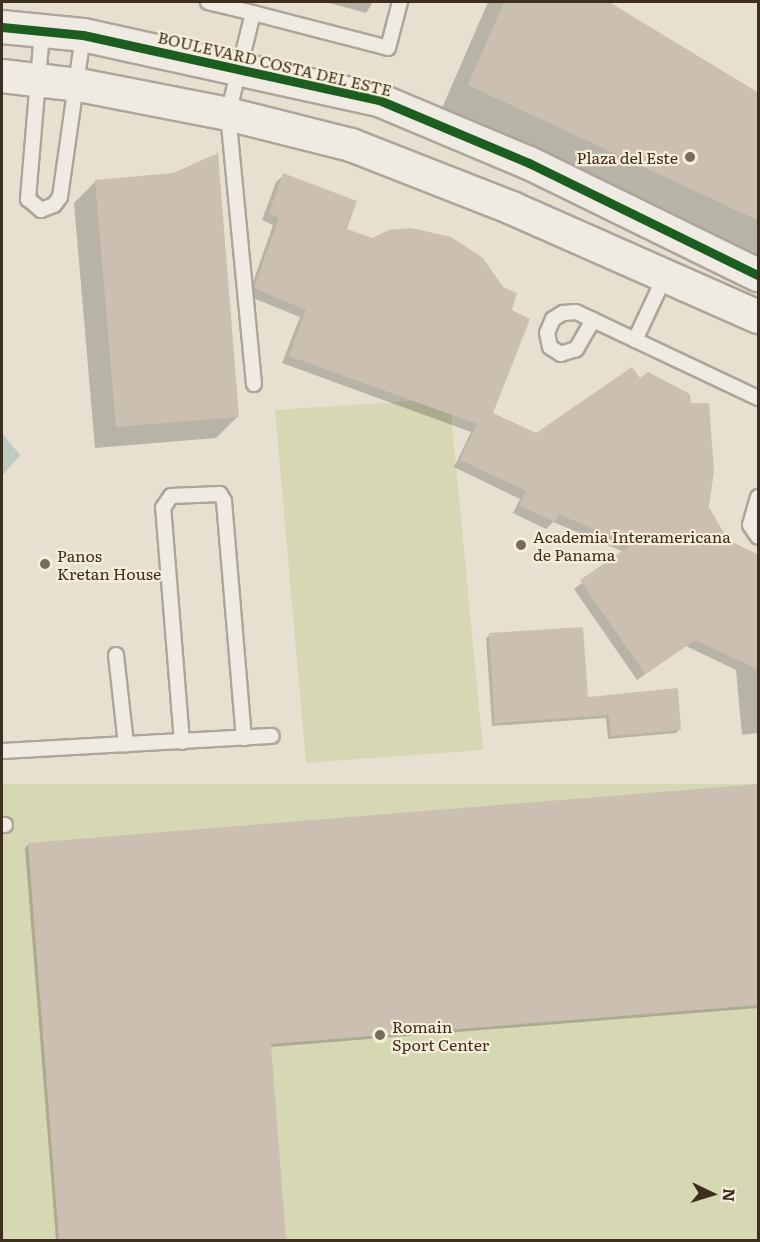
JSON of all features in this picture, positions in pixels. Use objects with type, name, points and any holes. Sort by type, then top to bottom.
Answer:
[{"type":"street","name":"BOULEVARD COSTA DEL ESTE","points":[[2,27],[83,35],[379,100],[529,163],[759,275]]},
{"type":"street","points":[[2,76],[79,85],[228,114],[351,145],[512,208],[759,317]]},
{"type":"street","points":[[512,208],[529,163]]},
{"type":"lane","points":[[208,2],[388,48],[400,2]]},
{"type":"lane","points":[[254,13],[228,114],[254,384]]},
{"type":"lane","points":[[42,32],[28,199],[41,210],[54,205],[60,197],[79,85],[83,35]]},
{"type":"lane","points":[[635,340],[665,276]]},
{"type":"lane","points":[[593,320],[759,398]]},
{"type":"lane","points":[[182,742],[163,508],[171,496],[220,494],[224,501],[244,738]]},
{"type":"lane","points":[[759,497],[750,525],[759,537]]},
{"type":"lane","points":[[116,656],[126,744]]},
{"type":"lane","points":[[2,751],[272,736]]},
{"type":"green space","points":[[414,401],[451,414],[483,750],[306,763],[275,410]]},
{"type":"green space","name":"Romain Sport Center","points":[[2,784],[758,784],[758,1240],[2,1240]]},
{"type":"shaded area","points":[[2,433],[20,455],[2,476]]},
{"type":"building","name":"Plaza del Este","points":[[504,2],[609,2],[759,93],[759,221],[468,85]]},
{"type":"building","points":[[218,153],[239,417],[116,427],[95,180],[173,173]]},
{"type":"building","points":[[283,173],[357,201],[347,229],[372,238],[389,230],[411,228],[451,237],[483,258],[503,287],[517,293],[512,310],[530,319],[493,413],[536,433],[632,367],[640,378],[648,372],[690,394],[691,403],[709,403],[714,471],[709,507],[728,540],[759,555],[759,670],[695,640],[645,674],[580,580],[631,545],[558,514],[555,522],[519,505],[526,491],[460,460],[477,424],[289,356],[306,310],[254,288],[279,218],[269,213]]},
{"type":"building","points":[[583,627],[588,697],[678,688],[681,730],[611,736],[609,715],[495,723],[489,633]]},
{"type":"building","name":"Romain Sport Center","points":[[759,784],[759,1005],[271,1044],[286,1240],[59,1240],[28,843]]},
{"type":"cycle path","points":[[2,27],[83,35],[379,100],[529,163],[758,275]]},
{"type":"place","name":"Plaza del Este","points":[[690,157]]},
{"type":"place","name":"Academia Interamericana de Panama","points":[[521,545]]},
{"type":"place","name":"Panos Kretan House","points":[[45,564]]},
{"type":"place","name":"Romain Sport Center","points":[[380,1035]]}]
